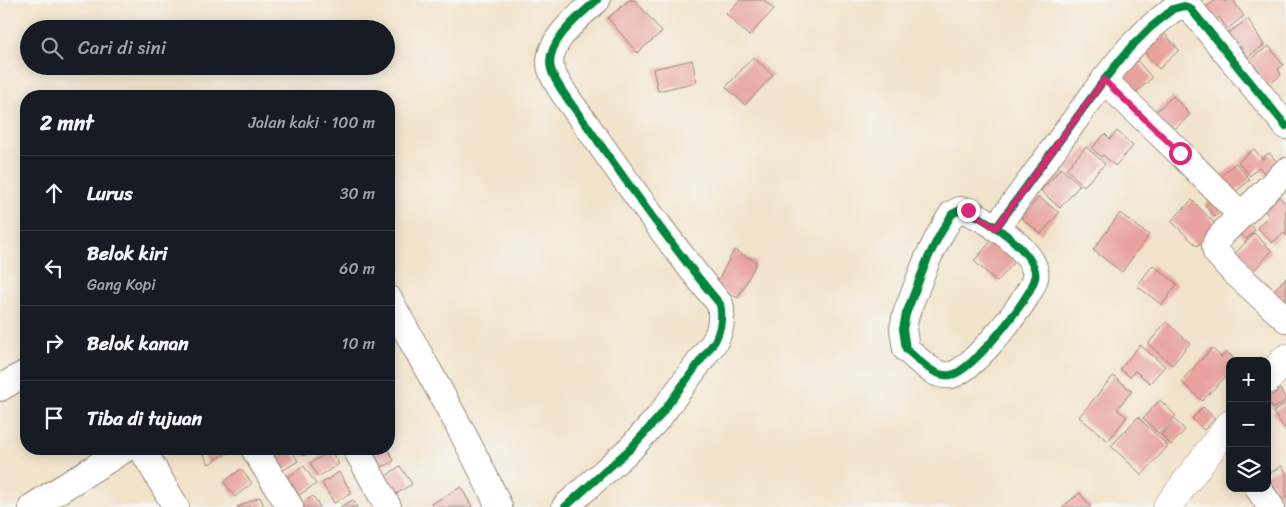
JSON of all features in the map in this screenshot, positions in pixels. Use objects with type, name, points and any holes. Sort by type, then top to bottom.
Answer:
[{"type":"street","points":[[565,507],[631,448],[659,418],[715,341],[720,332],[722,314],[720,304],[616,167],[560,88],[550,69],[555,45],[566,29],[598,0]]},
{"type":"street","points":[[996,228],[1104,80],[1129,49],[1173,9],[1184,6],[1190,8],[1286,126]]},
{"type":"street","points":[[1104,80],[1241,215]]},
{"type":"street","points":[[1286,171],[1216,242],[1216,252],[1232,270],[1286,319]]},
{"type":"street","points":[[960,210],[968,210],[996,228],[1030,259],[1035,269],[1035,279],[1002,330],[968,367],[952,375],[940,374],[906,349],[904,329],[906,314],[927,260],[952,214],[960,210]]},
{"type":"street","points":[[395,311],[457,424],[499,507]]},
{"type":"street","points":[[1271,375],[1286,358]]},
{"type":"street","points":[[0,388],[20,376]]},
{"type":"street","points":[[1167,507],[1226,436]]},
{"type":"street","points":[[32,507],[115,455]]},
{"type":"street","points":[[146,455],[176,507]]},
{"type":"street","points":[[258,455],[290,507]]},
{"type":"street","points":[[359,455],[388,507]]},
{"type":"street","points":[[1261,492],[1271,507]]},
{"type":"building","points":[[629,0],[635,0],[662,32],[637,53],[608,18]]},
{"type":"building","points":[[740,0],[764,0],[774,9],[749,36],[726,14]]},
{"type":"building","points":[[1216,0],[1224,0],[1225,2],[1233,0],[1244,16],[1227,29],[1219,17],[1209,24],[1200,11]]},
{"type":"building","points":[[1248,19],[1264,45],[1248,57],[1240,46],[1231,52],[1221,38]]},
{"type":"building","points":[[1164,33],[1179,50],[1159,69],[1143,51]]},
{"type":"building","points":[[1269,46],[1283,65],[1278,69],[1281,75],[1267,86],[1241,65]]},
{"type":"building","points":[[753,57],[773,75],[745,105],[726,87]]},
{"type":"building","points":[[1136,59],[1152,78],[1134,94],[1118,76]]},
{"type":"building","points":[[692,60],[697,82],[658,91],[653,69]]},
{"type":"building","points":[[1173,96],[1190,115],[1168,135],[1151,116]]},
{"type":"building","points":[[1117,131],[1133,146],[1115,166],[1103,155],[1101,157],[1092,148],[1105,134],[1110,139]]},
{"type":"building","points":[[1086,147],[1105,164],[1084,186],[1066,169]]},
{"type":"building","points":[[1254,149],[1262,159],[1269,153],[1280,165],[1267,176],[1259,167],[1250,176],[1238,162]]},
{"type":"building","points":[[1236,163],[1250,180],[1235,192],[1221,176]]},
{"type":"building","points":[[1061,168],[1080,185],[1060,208],[1041,191]]},
{"type":"building","points":[[1275,192],[1286,204],[1286,236],[1284,233],[1272,243],[1257,227],[1269,216],[1260,206]]},
{"type":"building","points":[[1215,196],[1225,208],[1215,217],[1205,205]]},
{"type":"building","points":[[1039,197],[1059,213],[1041,234],[1021,218]]},
{"type":"building","points":[[1192,200],[1217,226],[1197,246],[1171,221]]},
{"type":"building","points":[[1120,213],[1149,235],[1122,272],[1093,250]]},
{"type":"building","points":[[1246,220],[1255,230],[1246,239],[1237,231]]},
{"type":"building","points":[[1254,233],[1272,251],[1251,273],[1233,256]]},
{"type":"building","points":[[993,239],[1016,260],[997,282],[974,261]]},
{"type":"building","points":[[734,250],[757,262],[738,298],[715,286]]},
{"type":"building","points":[[1153,265],[1177,284],[1162,305],[1137,286]]},
{"type":"building","points":[[1286,278],[1286,303],[1270,294]]},
{"type":"building","points":[[1166,322],[1190,343],[1172,365],[1148,344]]},
{"type":"building","points":[[1140,345],[1165,366],[1150,383],[1135,371],[1130,377],[1120,369]]},
{"type":"building","points":[[1212,348],[1221,357],[1227,352],[1232,357],[1226,357],[1226,376],[1202,401],[1181,381]]},
{"type":"building","points":[[1113,376],[1132,391],[1117,409],[1127,417],[1108,441],[1079,417]]},
{"type":"building","points":[[1280,389],[1286,400],[1273,409],[1271,395]]},
{"type":"building","points":[[1160,400],[1176,416],[1159,434],[1143,418]]},
{"type":"building","points":[[1286,403],[1286,427],[1284,428],[1273,412]]},
{"type":"building","points":[[1203,407],[1215,418],[1204,430],[1192,419]]},
{"type":"building","points":[[1138,417],[1168,446],[1142,475],[1111,446]]},
{"type":"building","points":[[1175,420],[1185,430],[1171,445],[1161,435]]},
{"type":"building","points":[[203,455],[224,455],[209,464]]},
{"type":"building","points":[[294,455],[298,461],[279,473],[269,456]]},
{"type":"building","points":[[324,455],[333,455],[339,464],[318,477],[310,463]]},
{"type":"building","points":[[391,455],[394,461],[376,470],[368,456]]},
{"type":"building","points":[[304,466],[316,484],[293,499],[282,481]]},
{"type":"building","points":[[400,466],[412,484],[393,496],[382,479]]},
{"type":"building","points":[[1282,466],[1286,473],[1286,497],[1282,500],[1271,482],[1271,473]]},
{"type":"building","points":[[241,469],[252,483],[235,497],[224,482]]},
{"type":"building","points":[[339,472],[352,493],[334,503],[322,483]]},
{"type":"building","points":[[461,487],[472,507],[433,507],[431,504]]},
{"type":"building","points":[[1080,493],[1091,507],[1062,507]]},
{"type":"building","points":[[313,496],[320,507],[301,507],[300,505]]},
{"type":"building","points":[[260,497],[264,507],[237,507]]},
{"type":"building","points":[[353,500],[357,507],[340,507]]},
{"type":"cycle path","points":[[565,507],[631,448],[659,417],[715,341],[721,319],[720,304],[653,218],[568,100],[553,76],[550,59],[558,40],[565,30],[597,0]]},
{"type":"cycle path","points":[[996,228],[1104,80],[1129,49],[1173,9],[1184,6],[1190,8],[1286,126]]},
{"type":"cycle path","points":[[960,210],[981,218],[1008,236],[1029,258],[1034,269],[1035,278],[1023,301],[999,333],[960,371],[951,375],[945,375],[932,371],[906,349],[903,329],[906,314],[927,260],[952,214],[960,210]]},
{"type":"route","points":[[968,210],[996,228],[1104,80],[1180,153]]}]
